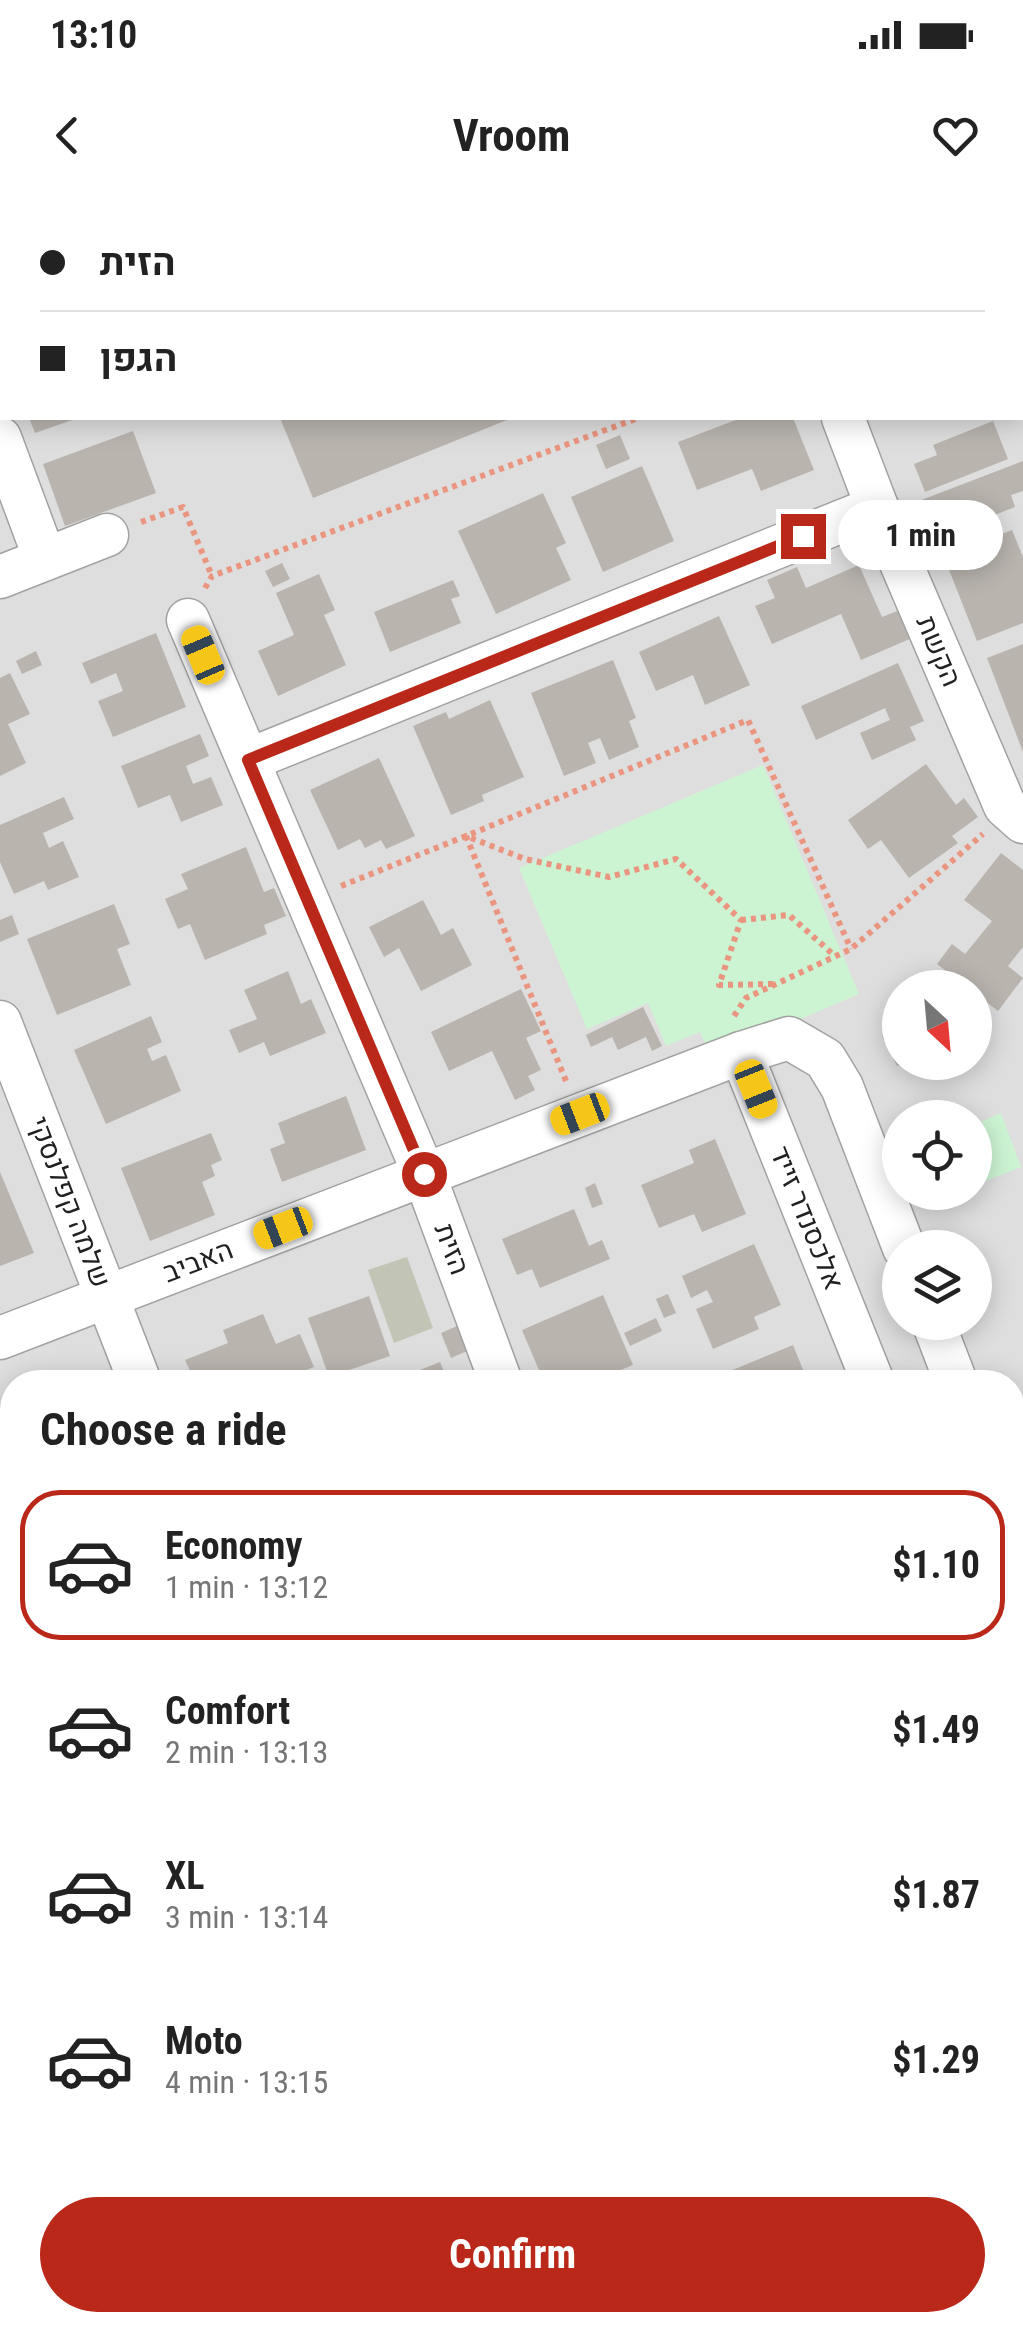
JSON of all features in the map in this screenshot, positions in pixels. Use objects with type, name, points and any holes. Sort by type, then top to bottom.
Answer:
[{"type":"street","name":"הקשת","points":[[844,420],[877,507],[1017,816]]},
{"type":"street","points":[[0,438],[45,560]]},
{"type":"street","points":[[248,760],[877,507]]},
{"type":"street","points":[[0,577],[107,535]]},
{"type":"street","name":"הזית","points":[[188,620],[424,1174],[496,1370]]},
{"type":"street","name":"שלמה קפלנסקי","points":[[0,1022],[135,1370]]},
{"type":"street","name":"האביב","points":[[0,1338],[580,1114],[789,1038],[825,1059],[842,1087],[897,1230]]},
{"type":"street","name":"אלכסנדר זייד","points":[[741,1053],[867,1370]]},
{"type":"street","points":[[940,1340],[951,1370]]},
{"type":"path","points":[[107,535],[182,507],[212,576],[633,420]]},
{"type":"path","points":[[308,899],[748,720],[851,949]]},
{"type":"path","points":[[746,998],[851,949],[1017,816]]},
{"type":"path","points":[[466,836],[525,859],[609,877],[676,859],[741,920]]},
{"type":"path","points":[[466,836],[580,1114]]},
{"type":"path","points":[[741,920],[788,914],[835,956]]},
{"type":"path","points":[[741,920],[719,984],[774,984]]},
{"type":"shaded area","points":[[0,420],[1023,420],[1023,1370],[0,1370]]},
{"type":"shaded area","points":[[407,1257],[433,1328],[394,1343],[368,1270]]},
{"type":"green space","points":[[763,765],[859,994],[711,1057],[700,1032],[666,1046],[648,1003],[587,1029],[519,868]]},
{"type":"green space","points":[[1001,1113],[1021,1167],[992,1178],[992,1117]]},
{"type":"building","points":[[30,420],[72,420],[35,433]]},
{"type":"building","points":[[281,420],[507,420],[313,498]]},
{"type":"building","points":[[736,420],[794,420],[814,470],[761,491],[752,469],[697,490],[678,442]]},
{"type":"building","points":[[993,421],[1008,459],[925,492],[914,464],[937,455],[933,445]]},
{"type":"building","points":[[133,431],[156,493],[65,526],[43,464]]},
{"type":"building","points":[[620,435],[630,459],[606,469],[596,445]]},
{"type":"building","points":[[1023,461],[1023,491],[1011,495],[1015,507],[931,540],[916,502]]},
{"type":"building","points":[[642,466],[674,541],[603,572],[571,497]]},
{"type":"building","points":[[543,493],[566,543],[556,548],[571,580],[496,614],[458,531]]},
{"type":"building","points":[[1012,530],[1023,557],[1023,623],[977,641],[944,557]]},
{"type":"building","points":[[282,563],[290,579],[273,587],[265,571]]},
{"type":"building","points":[[859,565],[882,617],[900,610],[912,638],[861,660],[841,614],[772,644],[755,606],[775,598],[767,580],[797,567],[806,588]]},
{"type":"building","points":[[319,574],[335,610],[324,615],[346,665],[278,696],[258,651],[294,635],[276,593]]},
{"type":"building","points":[[453,580],[460,596],[451,599],[461,623],[390,652],[374,612]]},
{"type":"building","points":[[719,616],[750,685],[705,705],[693,675],[656,691],[639,652]]},
{"type":"building","points":[[156,633],[186,707],[113,737],[98,701],[123,691],[116,673],[91,684],[82,663]]},
{"type":"building","points":[[1023,644],[1023,752],[987,658]]},
{"type":"building","points":[[36,651],[42,665],[22,674],[16,661]]},
{"type":"building","points":[[613,660],[636,718],[629,721],[639,747],[609,760],[600,738],[588,743],[596,763],[564,776],[531,693]]},
{"type":"building","points":[[898,663],[924,721],[910,727],[916,740],[872,760],[860,733],[890,720],[885,708],[816,740],[801,706]]},
{"type":"building","points":[[10,673],[30,714],[8,724],[26,763],[0,776],[0,678]]},
{"type":"building","points":[[490,700],[524,777],[482,795],[484,801],[451,815],[413,726],[446,712],[449,719]]},
{"type":"building","points":[[200,734],[209,756],[186,766],[193,784],[211,777],[223,805],[181,822],[170,795],[138,808],[121,766]]},
{"type":"building","points":[[379,758],[415,836],[386,849],[381,840],[365,848],[360,839],[338,850],[310,790]]},
{"type":"building","points":[[926,764],[956,805],[964,798],[978,817],[952,836],[958,843],[909,878],[881,840],[868,849],[848,820]]},
{"type":"building","points":[[64,797],[74,819],[43,833],[49,848],[63,841],[79,877],[48,890],[44,881],[14,894],[0,862],[0,825]]},
{"type":"building","points":[[246,847],[264,892],[274,888],[286,916],[264,925],[267,934],[205,960],[190,924],[178,929],[165,899],[188,889],[181,874]]},
{"type":"building","points":[[1001,853],[1023,870],[1023,947],[1008,966],[1023,978],[998,1011],[992,1006],[992,970],[945,970],[937,964],[952,944],[965,954],[992,921],[964,900]]},
{"type":"building","points":[[423,900],[441,935],[453,928],[472,965],[421,991],[399,948],[384,957],[369,927]]},
{"type":"building","points":[[114,904],[130,944],[117,949],[131,985],[57,1015],[27,939]]},
{"type":"building","points":[[12,915],[19,934],[0,942],[0,920]]},
{"type":"building","points":[[288,971],[301,1004],[311,999],[326,1033],[270,1056],[264,1042],[239,1053],[229,1030],[257,1019],[244,990]]},
{"type":"building","points":[[521,989],[541,1031],[526,1038],[541,1070],[528,1076],[535,1090],[515,1100],[492,1051],[449,1071],[431,1032]]},
{"type":"building","points":[[643,1007],[662,1046],[652,1051],[646,1037],[618,1050],[612,1037],[591,1047],[586,1035]]},
{"type":"building","points":[[151,1016],[162,1042],[147,1049],[152,1061],[166,1055],[181,1091],[106,1124],[74,1050]]},
{"type":"building","points":[[346,1096],[366,1150],[282,1182],[270,1149],[285,1143],[278,1123]]},
{"type":"building","points":[[211,1133],[222,1160],[211,1165],[215,1176],[202,1182],[215,1215],[150,1241],[121,1168]]},
{"type":"building","points":[[715,1139],[746,1214],[702,1232],[694,1214],[659,1228],[641,1185],[694,1163],[689,1150]]},
{"type":"building","points":[[0,1172],[34,1253],[0,1266]]},
{"type":"building","points":[[595,1183],[603,1204],[592,1208],[585,1188]]},
{"type":"building","points":[[574,1209],[589,1246],[602,1240],[610,1259],[540,1288],[532,1269],[517,1275],[502,1239]]},
{"type":"building","points":[[754,1244],[781,1305],[754,1317],[759,1329],[713,1349],[696,1309],[713,1302],[707,1290],[691,1298],[682,1276]]},
{"type":"building","points":[[668,1294],[676,1313],[664,1318],[656,1299]]},
{"type":"building","points":[[603,1295],[633,1365],[621,1370],[539,1370],[522,1330]]},
{"type":"building","points":[[369,1296],[390,1356],[349,1370],[327,1370],[308,1318]]},
{"type":"building","points":[[263,1314],[276,1344],[300,1334],[314,1367],[190,1370],[185,1360],[228,1343],[223,1330]]},
{"type":"building","points":[[656,1318],[662,1331],[630,1346],[624,1333]]},
{"type":"building","points":[[457,1326],[467,1351],[451,1358],[441,1333]]},
{"type":"building","points":[[793,1345],[803,1370],[733,1370]]},
{"type":"building","points":[[440,1362],[443,1370],[420,1370]]},
{"type":"route","points":[[424,1174],[248,760],[803,536]]}]
